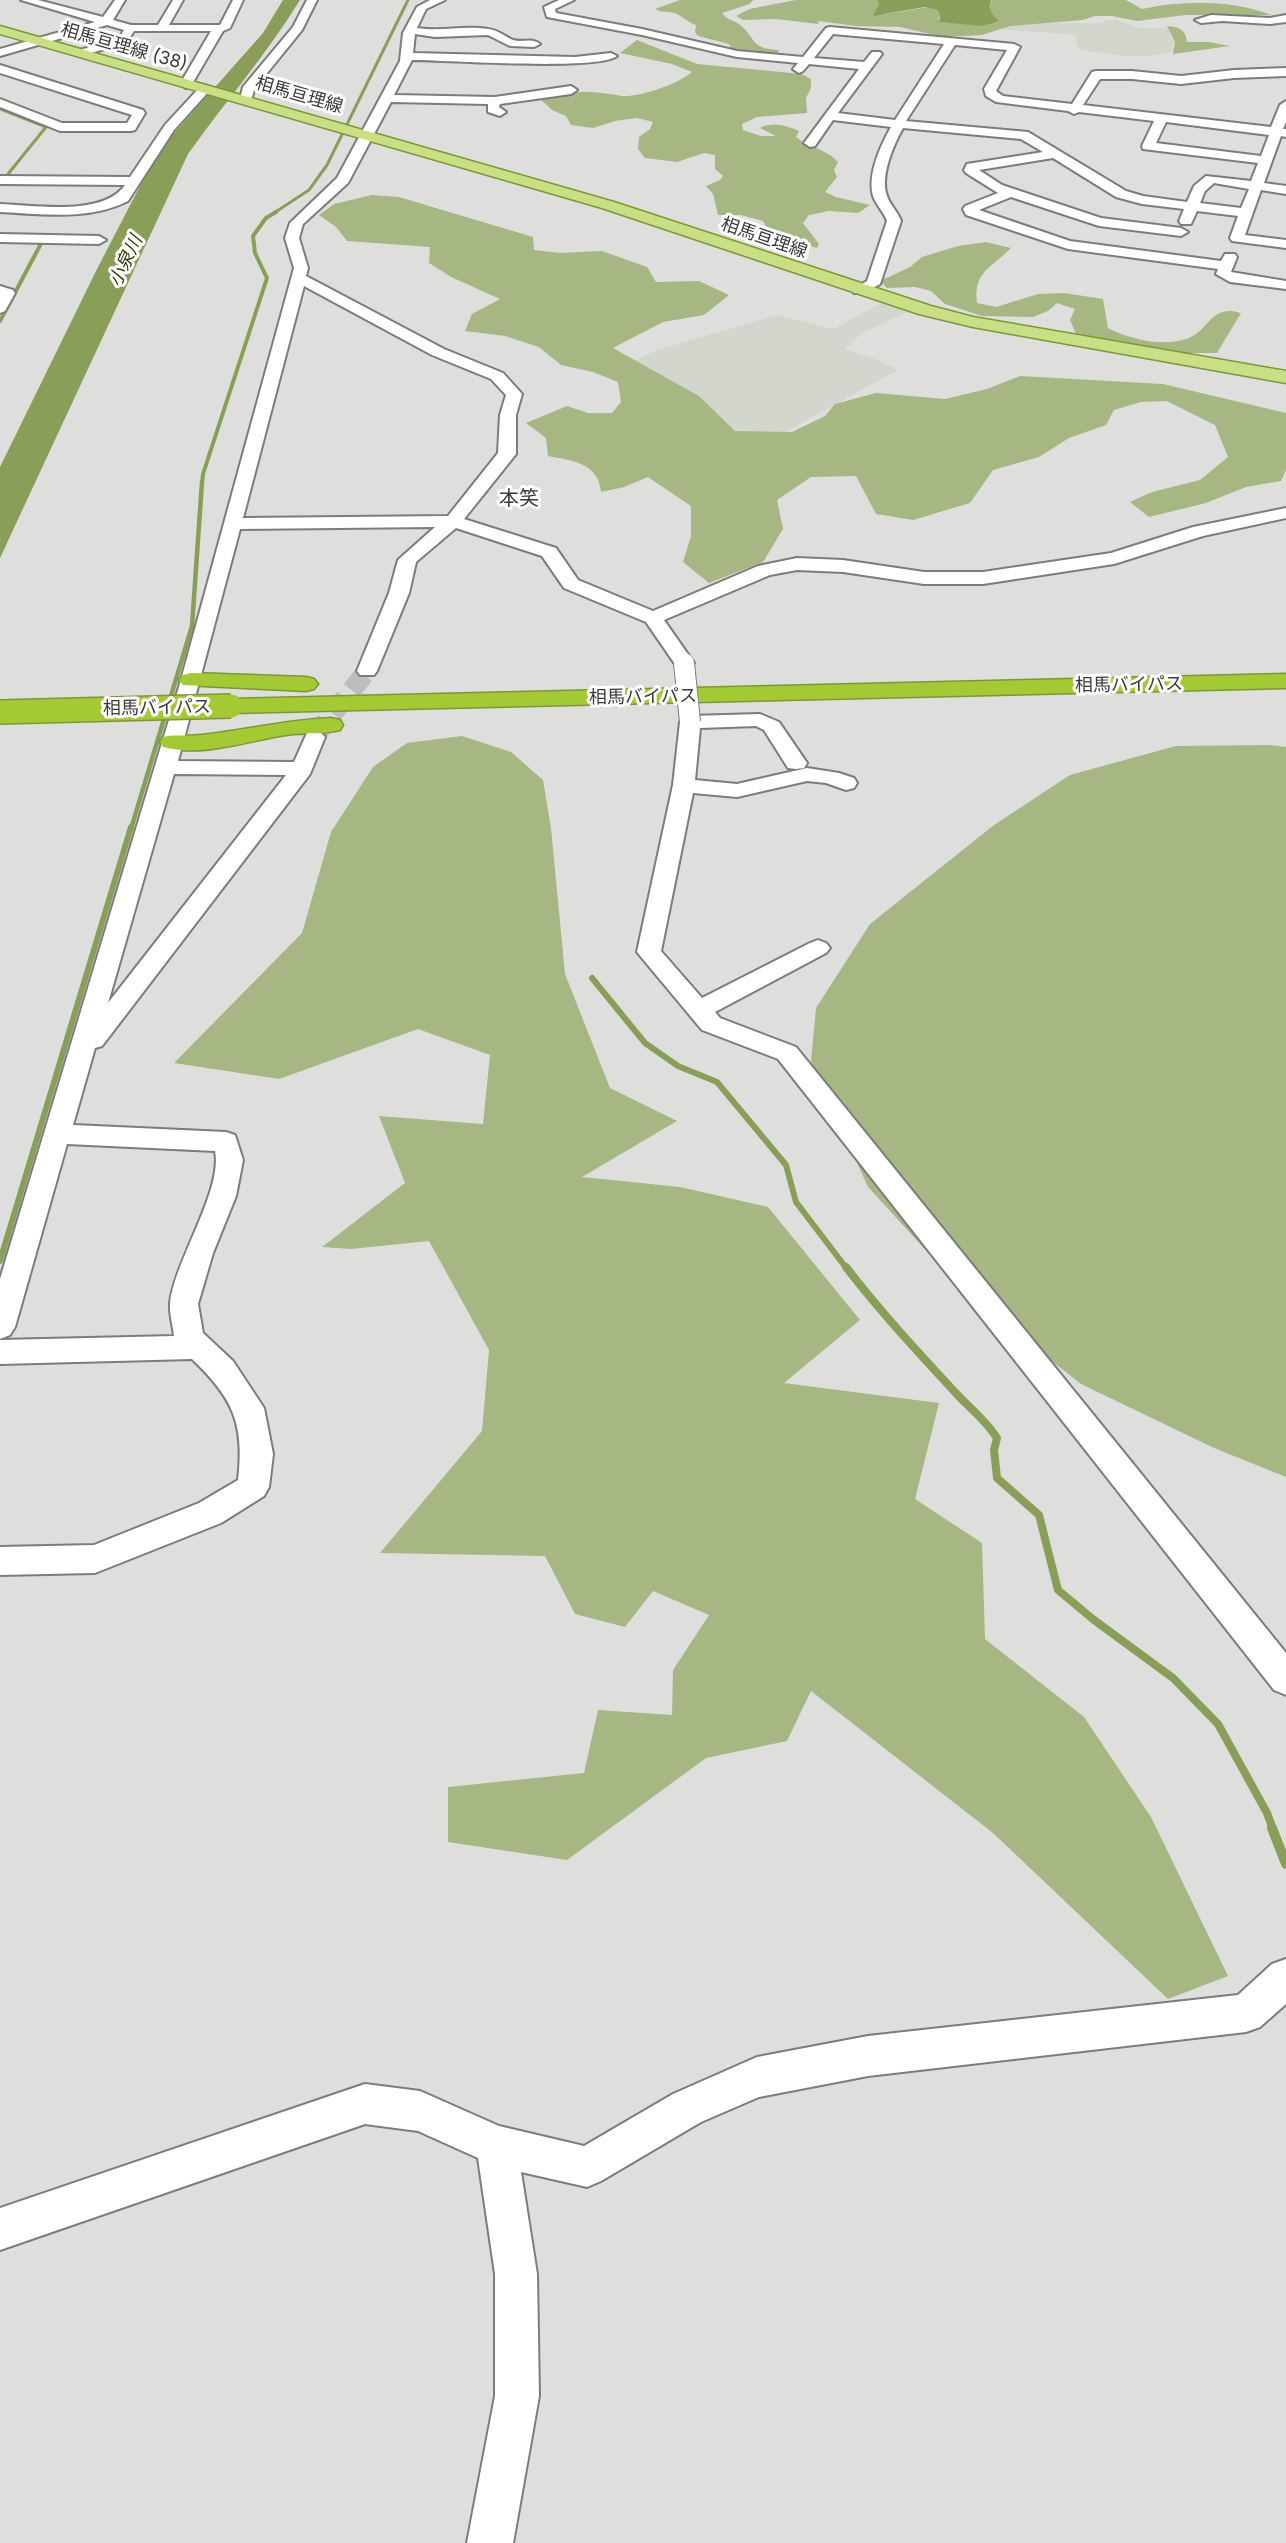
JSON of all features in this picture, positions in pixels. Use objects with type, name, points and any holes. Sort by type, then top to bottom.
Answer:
[{"type":"highway","points":[[191,680],[665,697]]},
{"type":"highway","name":"相馬バイパス","points":[[0,712],[1286,681]]},
{"type":"highway","points":[[172,742],[198,743],[293,727],[419,722],[665,697]]},
{"type":"main road","name":"相馬亘理線 (38)","points":[[0,30],[242,98]]},
{"type":"main road","name":"相馬亘理線","points":[[242,98],[608,205],[859,290],[973,322],[1286,377]]},
{"type":"street","points":[[26,0],[48,3],[63,10],[83,11],[106,22],[131,28],[224,28],[238,0]]},
{"type":"street","points":[[63,10],[71,0]]},
{"type":"street","points":[[0,52],[106,22],[120,0]]},
{"type":"street","points":[[162,28],[178,0]]},
{"type":"street","points":[[242,98],[298,28],[312,0]]},
{"type":"street","points":[[0,1327],[191,680],[234,524],[299,278],[301,268],[292,238],[297,223],[343,180],[406,62],[411,30],[422,7],[440,0]]},
{"type":"street","points":[[569,0],[549,7],[551,15],[642,32],[727,52],[802,64],[867,66]]},
{"type":"street","points":[[1202,20],[1222,17],[1284,19]]},
{"type":"street","points":[[1274,32],[1273,26],[1284,19]]},
{"type":"street","points":[[81,53],[123,40],[131,28]]},
{"type":"street","points":[[186,84],[219,28]]},
{"type":"street","points":[[411,30],[440,34],[489,32],[504,36],[510,43],[534,45]]},
{"type":"street","points":[[802,64],[830,30],[1014,47],[990,89],[994,96],[1010,102],[1281,133]]},
{"type":"street","points":[[810,143],[890,35]]},
{"type":"street","points":[[859,290],[873,284],[894,222],[892,214],[880,197],[878,180],[897,124],[952,41]]},
{"type":"street","points":[[406,56],[575,60],[611,56]]},
{"type":"street","points":[[0,69],[139,113],[131,127],[60,127],[37,123],[0,103]]},
{"type":"street","points":[[1074,110],[1089,96],[1096,75],[1132,75],[1181,80],[1234,74],[1286,72]]},
{"type":"street","points":[[0,208],[96,210],[116,203],[123,198],[169,128],[207,90]]},
{"type":"street","points":[[386,99],[497,106],[526,95],[571,90]]},
{"type":"street","points":[[1281,114],[1281,133],[1265,160],[1223,274],[1230,278],[1286,285]]},
{"type":"street","points":[[830,117],[963,131],[1017,134],[1029,138],[1121,194],[1142,200],[1246,213]]},
{"type":"street","points":[[1161,119],[1148,146],[1265,160]]},
{"type":"street","points":[[1056,154],[972,167],[970,170],[990,183],[1012,186],[1054,207],[1093,220],[1181,232]]},
{"type":"street","points":[[1058,173],[1081,169]]},
{"type":"street","points":[[1169,258],[1199,189],[1211,179],[1286,190]]},
{"type":"street","points":[[3,180],[135,181]]},
{"type":"street","points":[[1054,207],[1107,185]]},
{"type":"street","points":[[1012,186],[970,208],[971,212],[1068,245],[1226,266]]},
{"type":"street","points":[[1093,220],[1142,200]]},
{"type":"street","points":[[0,238],[99,240]]},
{"type":"street","points":[[1237,238],[1286,244]]},
{"type":"street","points":[[299,278],[438,352],[497,376],[514,394],[508,415],[507,454],[453,520],[407,560],[399,593],[367,671]]},
{"type":"street","points":[[0,290],[8,293],[0,308]]},
{"type":"street","points":[[653,618],[765,570],[797,564],[843,566],[924,578],[983,578],[1114,558],[1198,531],[1286,513]]},
{"type":"street","points":[[234,524],[453,520],[549,552],[571,584],[653,618],[684,663],[690,722],[684,785],[649,952],[711,1024],[787,1053],[1286,1679]]},
{"type":"street","points":[[690,722],[760,720],[772,726],[796,763]]},
{"type":"street","points":[[82,1053],[302,769],[314,737]]},
{"type":"street","points":[[165,767],[302,769]]},
{"type":"street","points":[[684,785],[742,790],[808,774],[828,775],[846,783]]},
{"type":"street","points":[[699,1010],[818,948]]},
{"type":"street","points":[[0,1561],[95,1559],[210,1513],[253,1486],[257,1454],[249,1408],[222,1369],[189,1338],[184,1304],[199,1253],[222,1196],[230,1160],[226,1142],[58,1134]]},
{"type":"street","points":[[0,1353],[200,1347]]},
{"type":"street","points":[[0,2229],[365,2104],[420,2111],[496,2146],[587,2167],[687,2108],[758,2077],[868,2056],[1246,2013],[1286,1978]]},
{"type":"street","points":[[490,2543],[517,2396],[516,2274],[496,2146]]},
{"type":"shaded area","points":[[680,0],[753,0],[750,4],[722,13],[745,29],[758,45],[779,50],[777,54],[754,55],[732,50],[729,44],[698,36],[695,32],[696,25],[680,15],[655,9]]},
{"type":"shaded area","points":[[796,0],[880,0],[877,13],[886,14],[928,7],[946,11],[938,18],[940,22],[989,24],[994,18],[987,8],[988,2],[993,0],[1126,0],[1142,9],[1175,4],[1208,3],[1240,6],[1272,15],[1185,15],[1137,21],[1112,16],[1095,16],[1083,20],[1010,26],[982,35],[963,36],[939,36],[900,27],[855,26],[819,21],[818,24],[776,19],[743,20],[736,16],[749,9]]},
{"type":"shaded area","points":[[1102,20],[1116,20],[1140,28],[1167,28],[1172,32],[1171,37],[1176,42],[1171,47],[1175,51],[1149,56],[1126,56],[1080,50],[1076,43],[1076,35],[1001,29],[1008,26],[1039,23],[1105,23]]},
{"type":"shaded area","points":[[1167,26],[1181,29],[1187,42],[1209,42],[1230,46],[1173,54],[1175,42]]},
{"type":"shaded area","points":[[637,40],[697,64],[802,74],[811,79],[811,88],[806,98],[807,113],[757,117],[742,124],[743,130],[761,136],[776,136],[760,128],[765,126],[785,126],[799,131],[796,137],[829,154],[838,162],[834,170],[837,177],[825,192],[870,205],[858,213],[829,211],[809,215],[803,223],[819,244],[817,248],[784,238],[759,240],[738,234],[746,231],[768,230],[763,221],[741,215],[718,215],[713,194],[706,186],[720,180],[723,176],[715,169],[715,155],[704,153],[677,162],[645,158],[638,149],[639,137],[650,129],[653,122],[637,118],[615,121],[593,128],[571,125],[566,116],[552,110],[538,97],[586,92],[630,96],[669,85],[692,72],[672,64],[620,53]]},
{"type":"shaded area","points":[[372,195],[399,197],[533,237],[534,250],[560,253],[602,251],[647,267],[656,282],[699,281],[729,295],[704,315],[663,322],[613,348],[699,396],[735,431],[792,432],[825,416],[835,404],[876,393],[945,399],[987,389],[1020,376],[1163,384],[1286,413],[1286,470],[1281,481],[1246,487],[1206,503],[1149,517],[1130,502],[1152,492],[1200,480],[1228,457],[1215,425],[1167,401],[1141,402],[1114,410],[1106,425],[1069,438],[1039,457],[993,470],[970,503],[913,520],[876,514],[856,476],[811,477],[777,500],[783,529],[763,562],[709,583],[683,562],[691,536],[691,506],[648,477],[624,487],[601,492],[595,474],[589,469],[575,462],[548,456],[546,438],[526,423],[567,406],[588,413],[612,413],[621,402],[618,382],[593,372],[561,365],[539,347],[505,336],[465,331],[472,314],[500,299],[451,277],[429,263],[430,247],[347,241],[336,227],[319,215],[334,204]]},
{"type":"shaded area","points":[[986,242],[1011,248],[981,277],[978,284],[977,303],[996,307],[1038,294],[1064,293],[1103,299],[1108,328],[1146,341],[1156,342],[1186,339],[1200,331],[1216,315],[1231,311],[1241,313],[1217,353],[1177,353],[1076,334],[1070,320],[1075,309],[1057,303],[1048,311],[1033,317],[982,316],[945,304],[931,291],[915,287],[887,288],[880,281],[910,267],[922,257],[958,246]]},
{"type":"shaded area","points":[[881,303],[907,312],[861,334],[845,349],[898,370],[759,446],[634,361],[657,350],[777,315],[834,329]]},
{"type":"shaded area","points":[[462,736],[511,752],[543,780],[551,828],[565,974],[610,1088],[677,1121],[582,1177],[680,1187],[768,1207],[860,1320],[784,1383],[939,1403],[915,1499],[982,1543],[985,1639],[1084,1717],[1151,1817],[1228,1976],[1168,1999],[993,1833],[811,1691],[787,1741],[706,1758],[567,1860],[448,1842],[448,1787],[584,1773],[598,1710],[672,1715],[673,1670],[709,1615],[653,1591],[625,1627],[575,1614],[545,1556],[380,1553],[482,1431],[489,1350],[429,1241],[351,1249],[322,1247],[405,1183],[379,1116],[483,1124],[490,1055],[418,1029],[279,1079],[174,1063],[302,933],[331,832],[373,767],[407,743]]},
{"type":"shaded area","points":[[1270,745],[1286,747],[1286,1477],[1214,1448],[1081,1384],[964,1292],[868,1187],[811,1061],[816,1008],[870,924],[994,825],[1070,775],[1176,746]]},
{"type":"water","name":"小泉川","points":[[283,0],[300,0],[260,59],[188,154],[0,558],[0,467],[96,271],[140,186],[169,139],[263,33]]},
{"type":"water","points":[[878,0],[991,0],[989,6],[992,14],[999,21],[983,26],[939,22],[938,10],[925,7],[873,16],[879,4]]},
{"type":"waterway","points":[[274,213],[309,190],[327,165],[408,0]]},
{"type":"waterway","points":[[0,109],[46,127],[0,184]]},
{"type":"waterway","points":[[202,484],[203,474],[267,278],[255,253],[253,236],[266,218],[276,212]]},
{"type":"waterway","points":[[0,321],[45,236]]},
{"type":"waterway","points":[[131,829],[192,626],[202,482]]},
{"type":"waterway","points":[[0,1261],[131,827]]},
{"type":"waterway","points":[[592,978],[645,1043],[678,1066],[717,1082],[786,1165],[796,1202],[847,1269]]},
{"type":"waterway","points":[[846,1267],[898,1330],[997,1438],[994,1450],[997,1478],[1039,1515],[1058,1590],[1094,1620],[1173,1678],[1218,1724],[1267,1813],[1273,1829]]},
{"type":"waterway","points":[[1272,1828],[1286,1864]]},
{"type":"tunnel","points":[[314,737],[367,671]]},
{"type":"district","name":"本笑","points":[[519,499]]}]
